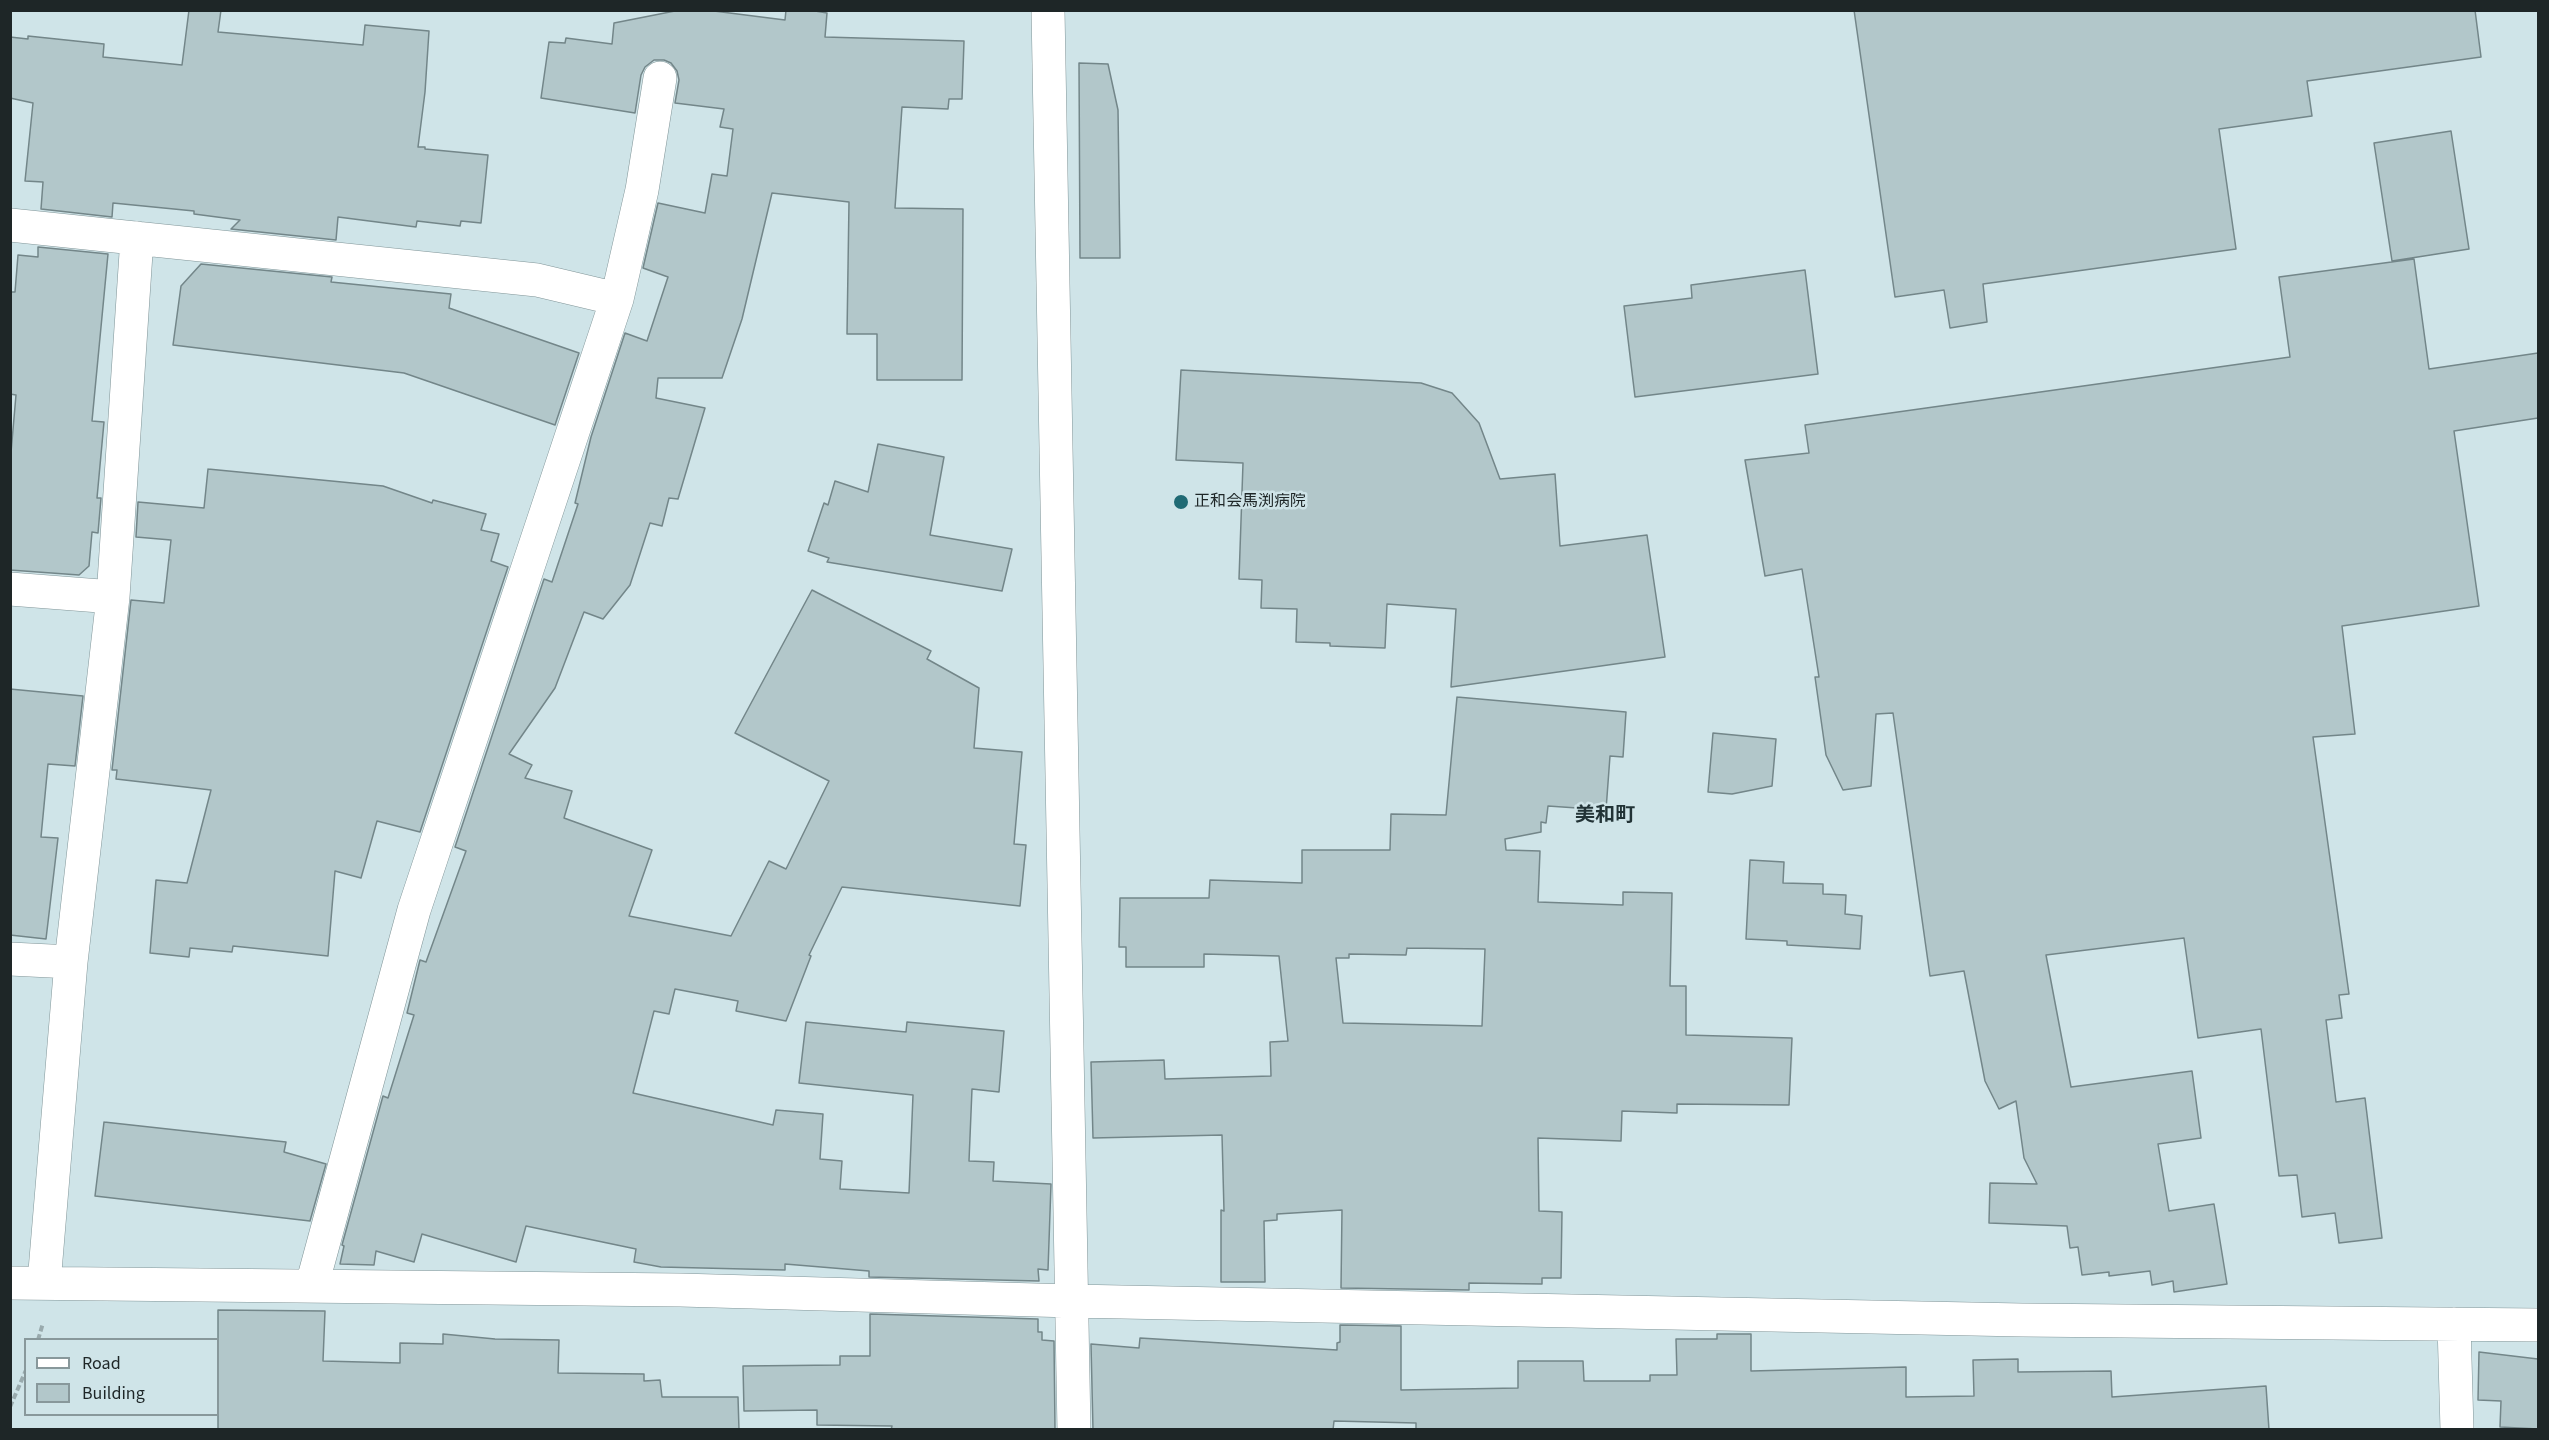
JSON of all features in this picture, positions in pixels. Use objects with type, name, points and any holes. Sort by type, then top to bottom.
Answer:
[{"type":"street","points":[[1048,10],[1074,1430]]},
{"type":"street","points":[[312,1285],[414,910],[617,299],[642,190],[660,78]]},
{"type":"street","points":[[10,225],[537,280],[617,299]]},
{"type":"street","points":[[44,1283],[71,962],[112,597],[137,238]]},
{"type":"street","points":[[10,589],[112,597]]},
{"type":"street","points":[[10,959],[71,962]]},
{"type":"street","points":[[10,1283],[680,1290],[2022,1320],[2538,1325]]},
{"type":"street","points":[[2454,1324],[2457,1430]]},
{"type":"path","points":[[10,1407],[24,1375]]},
{"type":"building","points":[[189,10],[221,10],[218,32],[363,45],[365,25],[429,31],[418,147],[488,155],[481,223],[461,221],[460,226],[417,221],[416,227],[338,217],[336,240],[231,229],[240,220],[194,214],[194,211],[113,203],[112,217],[41,209],[43,182],[25,181],[33,103],[10,98],[10,37],[28,39],[28,36],[104,44],[103,57],[182,65]]},
{"type":"building","points":[[680,10],[706,10],[785,20],[786,10],[809,10],[827,13],[825,37],[964,41],[962,99],[949,99],[948,109],[902,107],[895,208],[963,209],[962,380],[877,380],[877,334],[847,334],[849,202],[772,193],[742,319],[722,378],[658,378],[656,398],[705,408],[678,499],[669,498],[662,526],[650,523],[630,585],[603,619],[584,612],[555,688],[509,754],[532,765],[525,778],[572,791],[564,818],[652,850],[629,916],[731,936],[769,861],[786,869],[829,781],[735,733],[812,590],[931,651],[927,659],[979,688],[974,748],[1022,752],[1014,844],[1026,845],[1020,906],[842,887],[809,955],[811,956],[786,1021],[736,1011],[738,1001],[675,989],[669,1014],[654,1011],[633,1093],[773,1125],[776,1110],[823,1114],[820,1159],[842,1161],[840,1189],[909,1193],[913,1095],[799,1083],[806,1022],[906,1032],[907,1022],[1004,1031],[999,1092],[972,1089],[969,1161],[994,1162],[993,1181],[1051,1184],[1048,1270],[1038,1269],[1039,1281],[869,1277],[869,1271],[785,1264],[785,1270],[661,1267],[634,1262],[636,1249],[526,1226],[516,1262],[422,1234],[414,1262],[376,1251],[374,1265],[340,1264],[344,1246],[342,1245],[383,1096],[388,1098],[414,1015],[407,1013],[420,960],[426,962],[466,851],[455,847],[544,579],[552,582],[578,504],[575,503],[591,437],[625,333],[647,341],[668,277],[643,268],[658,203],[705,213],[712,174],[727,176],[733,129],[720,127],[724,109],[675,103],[679,80],[677,71],[671,63],[654,60],[645,67],[641,75],[635,113],[541,98],[549,42],[565,43],[566,38],[612,44],[614,23]]},
{"type":"building","points":[[1854,10],[2475,10],[2481,57],[2307,81],[2312,116],[2219,129],[2236,249],[1983,284],[1987,322],[1950,328],[1944,290],[1895,297]]},
{"type":"building","points":[[1079,63],[1108,64],[1118,110],[1120,258],[1080,258]]},
{"type":"building","points":[[2451,131],[2469,249],[2392,261],[2374,143]]},
{"type":"building","points":[[38,247],[108,254],[92,421],[104,422],[97,498],[101,498],[98,533],[92,532],[89,566],[79,575],[10,570],[10,464],[16,395],[10,394],[10,292],[15,292],[18,255],[38,257]]},
{"type":"building","points":[[2414,259],[2429,369],[2538,353],[2538,418],[2454,431],[2479,606],[2342,626],[2355,734],[2313,737],[2349,994],[2339,995],[2342,1018],[2326,1020],[2336,1102],[2365,1098],[2382,1238],[2339,1243],[2335,1213],[2302,1217],[2297,1175],[2279,1176],[2261,1029],[2198,1038],[2184,938],[2046,955],[2071,1087],[2192,1071],[2201,1138],[2158,1144],[2169,1211],[2214,1204],[2227,1284],[2174,1292],[2173,1281],[2152,1285],[2150,1271],[2109,1276],[2109,1272],[2082,1275],[2078,1247],[2070,1248],[2067,1226],[1989,1223],[1990,1183],[2037,1184],[2024,1158],[2016,1101],[1999,1109],[1985,1081],[1964,971],[1930,976],[1893,713],[1876,714],[1871,786],[1843,790],[1826,755],[1815,677],[1819,677],[1802,569],[1765,576],[1745,460],[1809,453],[1805,425],[2290,357],[2279,277]]},
{"type":"building","points":[[201,264],[332,277],[331,282],[451,294],[449,308],[579,353],[555,425],[404,373],[173,345],[181,286]]},
{"type":"building","points":[[1805,270],[1818,374],[1635,397],[1624,306],[1692,298],[1691,285]]},
{"type":"building","points":[[1181,370],[1421,383],[1452,393],[1479,423],[1500,479],[1555,474],[1560,546],[1647,535],[1665,657],[1451,687],[1456,609],[1387,604],[1385,648],[1296,642],[1297,609],[1261,608],[1262,580],[1239,579],[1243,463],[1176,460]]},
{"type":"building","points":[[878,444],[944,457],[930,535],[1012,549],[1002,591],[827,562],[829,558],[808,551],[824,503],[828,505],[835,481],[868,492]]},
{"type":"building","points":[[208,469],[383,486],[432,503],[433,500],[486,514],[481,530],[499,534],[491,561],[508,567],[420,832],[377,821],[361,878],[335,871],[328,956],[233,946],[232,952],[190,948],[189,957],[150,953],[156,880],[187,883],[211,790],[116,779],[117,770],[112,770],[131,600],[164,603],[171,540],[136,537],[138,502],[204,508]]},
{"type":"building","points":[[10,689],[83,696],[75,766],[48,764],[41,837],[58,838],[46,939],[10,935]]},
{"type":"building","points":[[1457,697],[1626,712],[1623,757],[1610,756],[1606,810],[1548,806],[1546,823],[1541,822],[1541,832],[1505,839],[1506,850],[1540,851],[1538,902],[1623,905],[1623,892],[1672,893],[1670,986],[1686,986],[1686,1035],[1792,1038],[1789,1105],[1677,1104],[1677,1113],[1622,1111],[1621,1141],[1538,1138],[1539,1211],[1562,1212],[1561,1278],[1542,1278],[1542,1284],[1469,1283],[1469,1290],[1341,1288],[1342,1210],[1277,1214],[1277,1220],[1264,1221],[1265,1282],[1221,1282],[1221,1210],[1224,1211],[1222,1135],[1093,1138],[1091,1062],[1164,1060],[1165,1079],[1271,1076],[1270,1042],[1288,1041],[1279,956],[1204,954],[1204,967],[1126,967],[1126,947],[1119,947],[1120,898],[1209,898],[1210,880],[1302,883],[1302,850],[1390,850],[1391,814],[1446,815]],"holes":[[[1407,948],[1485,949],[1482,1026],[1343,1023],[1336,958],[1349,958],[1349,954],[1406,955]]]},
{"type":"building","points":[[1713,733],[1776,739],[1772,786],[1732,794],[1708,792]]},
{"type":"building","points":[[1750,860],[1784,862],[1783,883],[1823,884],[1823,894],[1846,895],[1845,914],[1862,916],[1860,949],[1787,945],[1787,941],[1746,939]]},
{"type":"building","points":[[104,1122],[286,1142],[284,1152],[326,1164],[310,1221],[95,1196]]},
{"type":"building","points":[[218,1310],[325,1311],[323,1361],[400,1363],[400,1343],[443,1344],[443,1334],[495,1339],[559,1340],[558,1373],[644,1374],[644,1381],[660,1380],[662,1397],[738,1397],[739,1430],[218,1430]]},
{"type":"building","points":[[870,1314],[1038,1319],[1038,1332],[1042,1332],[1042,1340],[1054,1341],[1055,1430],[891,1430],[892,1426],[817,1425],[817,1410],[744,1411],[743,1366],[840,1365],[840,1356],[870,1356]]},
{"type":"building","points":[[1340,1325],[1401,1326],[1401,1390],[1518,1388],[1518,1361],[1583,1361],[1584,1381],[1650,1381],[1650,1375],[1677,1375],[1676,1339],[1717,1339],[1717,1334],[1751,1334],[1751,1371],[1906,1367],[1906,1397],[1974,1396],[1973,1360],[2018,1359],[2018,1372],[2111,1371],[2112,1397],[2266,1386],[2269,1430],[1416,1430],[1416,1423],[1334,1421],[1333,1430],[1093,1430],[1091,1344],[1139,1348],[1140,1338],[1337,1350],[1337,1343],[1340,1342]]},
{"type":"building","points":[[2479,1352],[2538,1359],[2538,1429],[2500,1427],[2501,1401],[2478,1400]]},
{"type":"place","name":"正和会馬渕病院","points":[[1181,502]]},
{"type":"district","name":"美和町","points":[[1605,817]]}]
